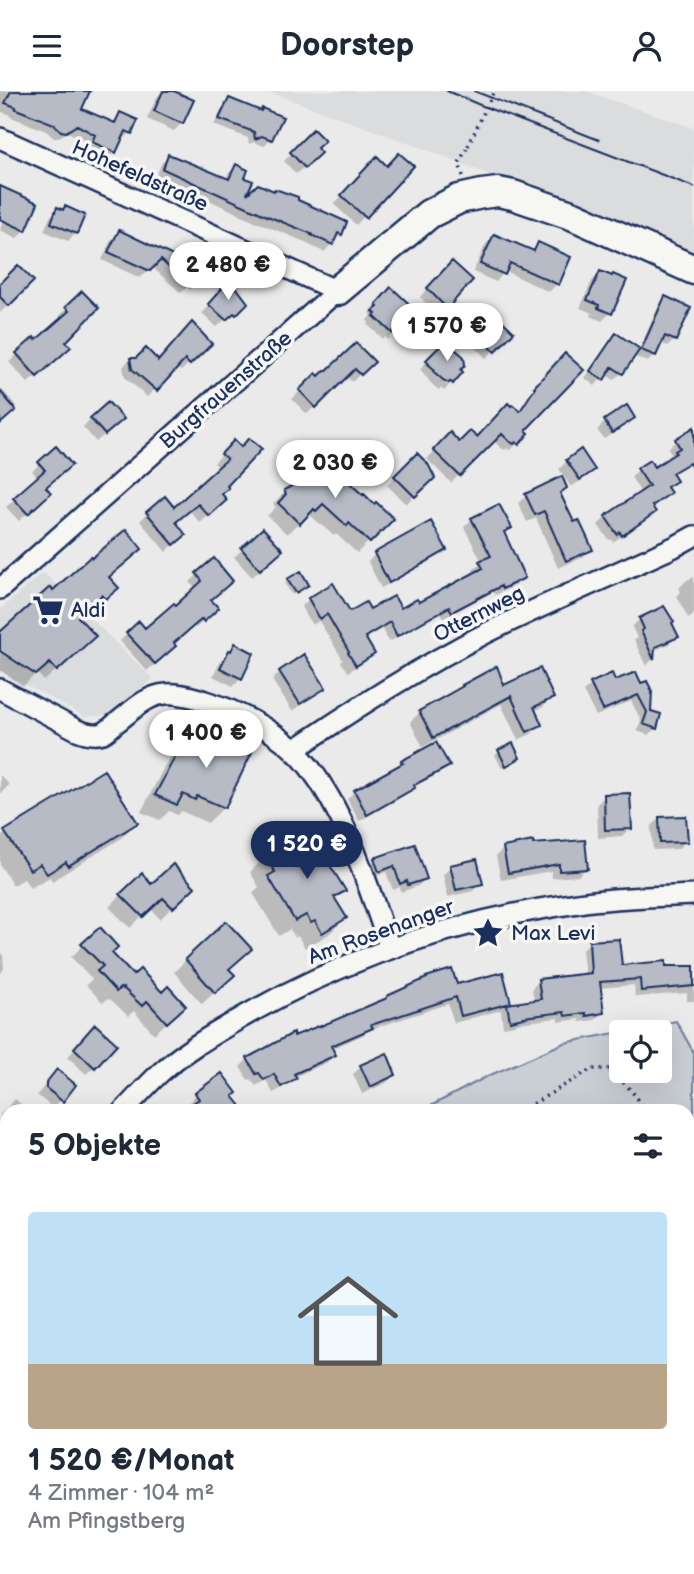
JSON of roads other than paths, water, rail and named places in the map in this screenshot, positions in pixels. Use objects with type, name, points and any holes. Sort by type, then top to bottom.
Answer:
[{"type":"street","name":"Hohefeldstraße","points":[[0,138],[337,291]]},
{"type":"street","name":"Burgfrauenstraße","points":[[0,589],[337,291],[429,214],[459,199],[482,194],[513,195],[574,216],[694,270]]},
{"type":"street","name":"Otternweg","points":[[295,752],[377,694],[454,651],[507,623],[694,536]]},
{"type":"street","points":[[0,689],[88,734],[104,733],[153,696],[169,693],[207,701],[250,718],[295,752],[310,768],[337,812],[366,880],[390,948]]},
{"type":"street","name":"Am Rosenanger","points":[[130,1104],[159,1073],[219,1031],[311,981],[390,948],[450,929],[540,909],[579,903],[694,895]]},
{"type":"tram line","points":[[447,91],[694,187]]},
{"type":"tram line","points":[[474,91],[599,140]]},
{"type":"place","name":"Aldi","points":[[48,610]]},
{"type":"place","name":"Max Levi","points":[[488,933]]}]
